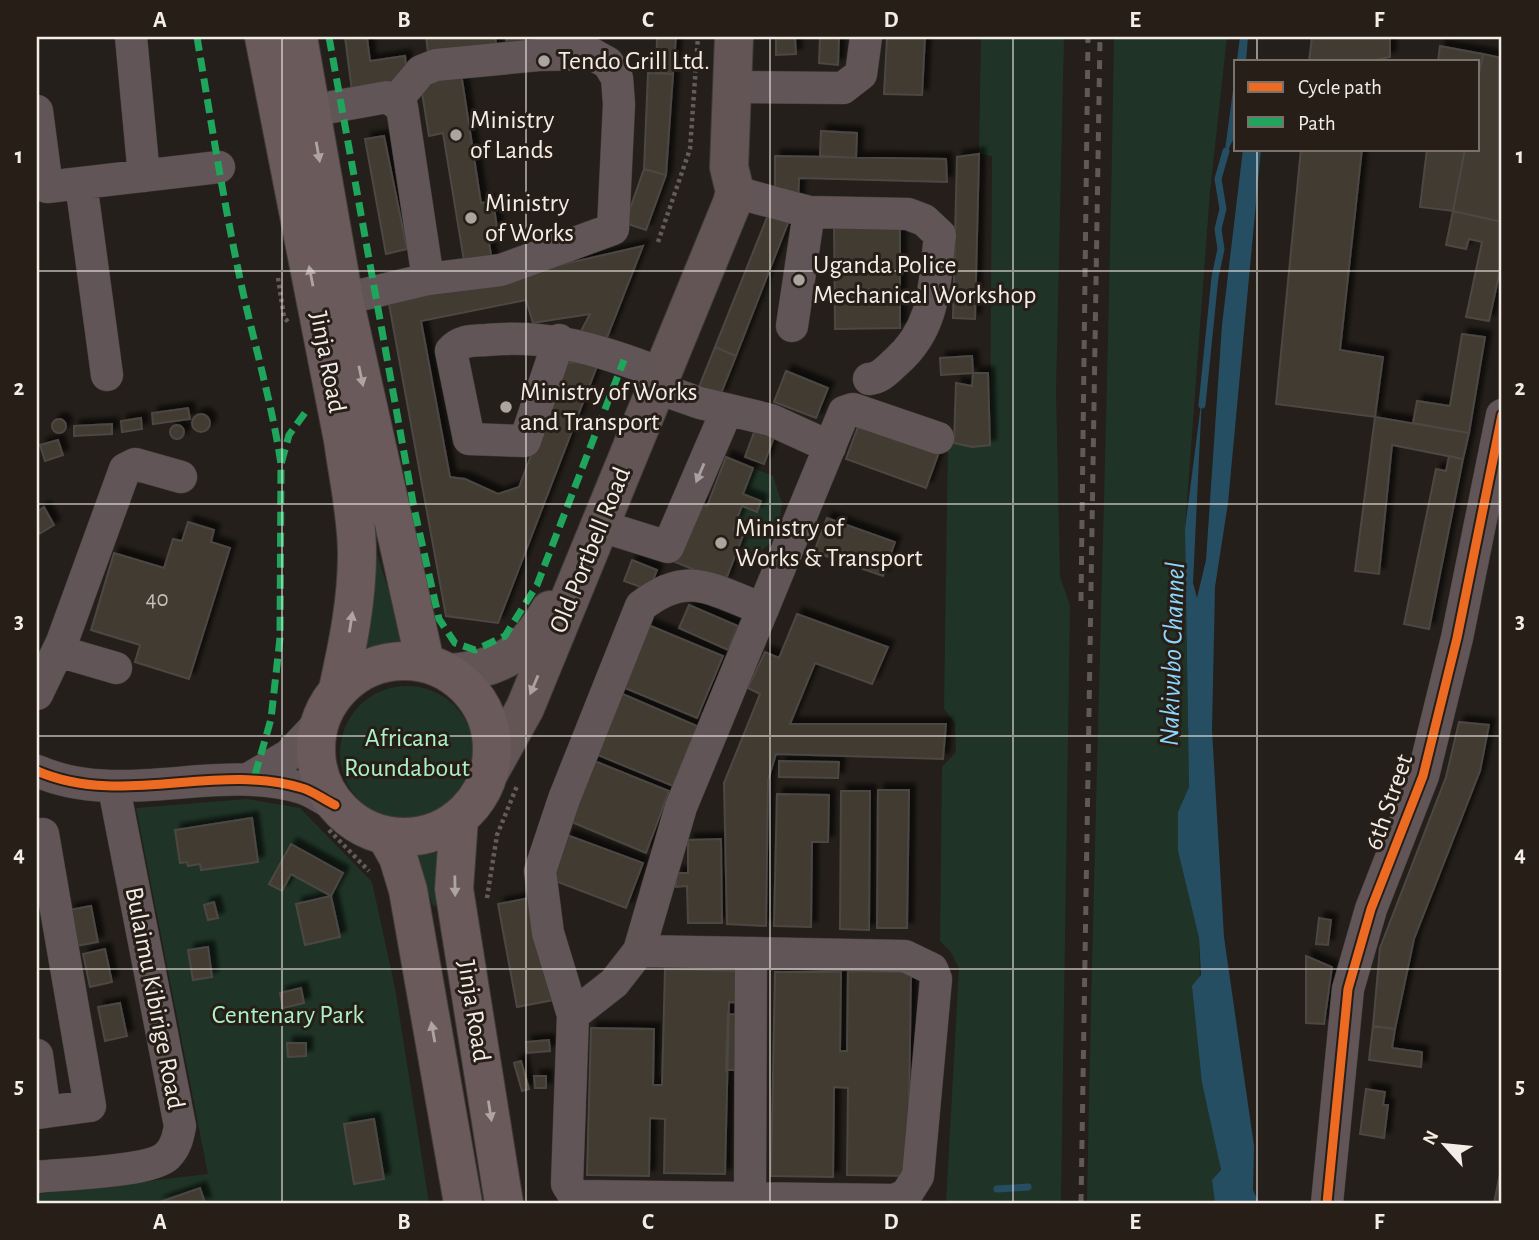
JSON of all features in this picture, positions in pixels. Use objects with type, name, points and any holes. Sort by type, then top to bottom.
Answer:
[{"type":"highway","name":"Jinja Road","points":[[264,37],[343,440],[353,514],[357,550],[356,594],[338,689]]},
{"type":"highway","name":"Jinja Road","points":[[298,37],[344,299],[438,668]]},
{"type":"highway","points":[[393,660],[438,668],[473,692],[487,716],[492,743],[490,771],[478,797],[459,818],[437,831],[412,837],[386,836],[327,813],[315,752],[319,723],[338,689],[363,670],[393,660]]},
{"type":"highway","name":"Jinja Road","points":[[459,818],[454,889],[505,1203]]},
{"type":"highway","name":"Jinja Road","points":[[386,836],[398,857],[408,890],[463,1203]]},
{"type":"main road","name":"Old Portbell Road","points":[[438,668],[480,669],[513,656],[533,638],[552,606],[652,378],[732,179],[734,37]]},
{"type":"main road","name":"Old Portbell Road","points":[[490,771],[525,708],[601,526],[652,378]]},
{"type":"street","points":[[131,37],[144,176]]},
{"type":"street","points":[[732,87],[843,88],[861,74],[866,37]]},
{"type":"street","points":[[344,299],[428,279],[501,270],[613,229],[617,78],[608,63],[592,54],[539,55],[436,65],[421,71],[395,102]]},
{"type":"street","points":[[310,111],[387,97],[402,107],[428,279]]},
{"type":"street","points":[[37,111],[47,187],[219,167]]},
{"type":"street","points":[[732,179],[809,212],[908,214],[923,220],[940,235],[931,312],[913,348],[878,378],[869,379]]},
{"type":"street","points":[[81,183],[107,375]]},
{"type":"street","points":[[792,326],[809,212]]},
{"type":"street","points":[[559,340],[727,410],[771,420],[830,447]]},
{"type":"street","points":[[572,1015],[614,983],[639,951],[681,807],[844,412],[853,409],[938,438]]},
{"type":"street","points":[[601,526],[668,547],[727,410]]},
{"type":"street","name":"6th Street","points":[[1327,1203],[1348,989],[1371,909],[1423,776],[1457,638],[1502,415]]},
{"type":"street","points":[[37,694],[58,651],[125,469],[135,464],[181,477]]},
{"type":"street","points":[[639,951],[905,956],[932,969],[936,979],[918,1176],[906,1195],[894,1200],[580,1196],[572,1192],[567,1184],[572,1015],[548,933],[540,871],[564,799],[641,606],[668,588],[691,583],[763,609]]},
{"type":"street","points":[[58,651],[116,668]]},
{"type":"street","points":[[248,779],[289,755],[319,723]]},
{"type":"street","points":[[37,771],[114,788],[248,779],[303,788],[327,813]]},
{"type":"street","name":"Bulaimu Kibirige Road","points":[[41,1186],[145,1166],[166,1157],[176,1145],[180,1126],[114,788]]},
{"type":"street","points":[[37,1055],[41,1112],[90,1106],[43,834]]},
{"type":"street","points":[[750,1198],[751,953]]},
{"type":"path","points":[[658,243],[690,149],[698,37]]},
{"type":"path","points":[[327,813],[375,877]]},
{"type":"green space","points":[[981,37],[1064,37],[1056,391],[1060,577],[1070,605],[1061,1203],[946,1203],[959,968],[950,951],[940,941],[942,767],[956,752],[955,723],[944,709],[948,441],[972,447],[990,445],[992,156],[979,154]]},
{"type":"green space","points":[[1114,37],[1227,37],[1210,191],[1185,529],[1189,787],[1178,813],[1178,851],[1199,938],[1202,1083],[1221,1170],[1212,1180],[1215,1203],[1087,1203]]},
{"type":"green space","points":[[753,468],[773,476],[782,503],[777,537],[761,551],[737,553],[744,533],[733,529],[742,506],[757,512],[761,502],[743,494]]},
{"type":"green space","points":[[374,545],[406,644],[393,641],[363,651]]},
{"type":"green space","name":"Africana Roundabout","points":[[407,686],[433,691],[455,705],[469,727],[474,753],[469,779],[455,801],[433,815],[407,820],[381,815],[359,801],[345,779],[340,753],[345,727],[359,705],[381,691]]},
{"type":"green space","name":"Centenary Park","points":[[247,799],[300,808],[372,882],[395,988],[429,1203],[37,1203],[37,1194],[208,1174],[136,808]]},
{"type":"green space","points":[[441,852],[440,904],[433,906],[416,856]]},
{"type":"water","points":[[1240,37],[1248,37],[1246,60],[1237,60]]},
{"type":"water","points":[[1234,82],[1234,138],[1224,158]]},
{"type":"water","points":[[1243,150],[1261,150],[1228,503],[1215,587],[1212,730],[1224,937],[1254,1146],[1253,1190],[1259,1203],[1215,1203],[1212,1180],[1221,1170],[1202,1083],[1192,986],[1201,975],[1199,938],[1178,851],[1178,812],[1189,787],[1185,529],[1202,396],[1193,583],[1197,598],[1206,560],[1222,325]]},
{"type":"building","points":[[345,37],[367,37],[370,61],[405,56],[408,84],[352,91]]},
{"type":"building","points":[[426,37],[495,37],[497,48],[429,60]]},
{"type":"building","points":[[506,37],[545,37],[547,47],[508,51]]},
{"type":"building","points":[[657,37],[676,37],[673,74],[656,73]]},
{"type":"building","points":[[776,37],[795,37],[796,54],[776,55]]},
{"type":"building","points":[[820,37],[839,37],[838,65],[819,63]]},
{"type":"building","points":[[887,37],[925,37],[922,95],[884,94]]},
{"type":"building","points":[[1312,37],[1390,37],[1390,57],[1376,60],[1309,60]]},
{"type":"building","points":[[1440,46],[1483,54],[1480,70],[1480,60],[1438,60]]},
{"type":"building","points":[[1483,54],[1502,58],[1502,222],[1453,211],[1465,150],[1480,150],[1480,70]]},
{"type":"building","points":[[461,73],[481,203],[493,201],[498,234],[488,236],[493,268],[466,273],[443,133],[429,136],[420,80]]},
{"type":"building","points":[[648,73],[673,74],[666,175],[644,169]]},
{"type":"building","points":[[821,131],[857,133],[856,158],[820,156]]},
{"type":"building","points":[[384,136],[407,249],[386,254],[365,139]]},
{"type":"building","points":[[1301,150],[1362,150],[1340,350],[1383,357],[1375,417],[1276,404]]},
{"type":"building","points":[[1427,150],[1465,150],[1453,211],[1420,207]]},
{"type":"building","points":[[979,154],[975,319],[953,318],[957,157]]},
{"type":"building","points":[[775,156],[946,159],[947,182],[799,178],[798,205],[775,196]]},
{"type":"building","points":[[644,169],[666,175],[646,230],[625,223]]},
{"type":"building","points":[[1453,211],[1502,222],[1502,261],[1489,321],[1466,317],[1482,242],[1469,239],[1466,249],[1446,245]]},
{"type":"building","points":[[768,215],[788,223],[736,356],[715,347]]},
{"type":"building","points":[[834,222],[900,224],[900,328],[835,329]]},
{"type":"building","points":[[643,246],[606,340],[581,331],[590,314],[533,323],[526,300],[421,321],[450,477],[465,479],[498,494],[519,487],[566,363],[599,361],[498,623],[446,616],[389,304]]},
{"type":"building","points":[[1462,334],[1485,337],[1469,433],[1413,423],[1417,401],[1450,406]]},
{"type":"building","points":[[715,347],[736,356],[720,396],[699,387]]},
{"type":"building","points":[[972,356],[973,373],[941,375],[940,358]]},
{"type":"building","points":[[786,371],[828,388],[816,418],[774,402]]},
{"type":"building","points":[[973,373],[988,373],[990,445],[972,447],[954,443],[956,383],[972,386]]},
{"type":"building","points":[[188,408],[190,419],[153,424],[152,413]]},
{"type":"building","points":[[197,414],[205,414],[210,423],[208,430],[197,432],[192,427],[192,419]]},
{"type":"building","points":[[1375,417],[1469,433],[1463,459],[1392,445],[1379,574],[1355,571]]},
{"type":"building","points":[[141,418],[142,429],[122,432],[121,421]]},
{"type":"building","points":[[59,419],[64,421],[64,431],[59,433],[54,431],[52,426],[54,421]]},
{"type":"building","points":[[112,424],[112,434],[74,436],[74,426]]},
{"type":"building","points":[[757,424],[776,432],[764,464],[745,457]]},
{"type":"building","points":[[859,424],[939,452],[926,488],[846,459]]},
{"type":"building","points":[[177,425],[182,427],[182,437],[177,439],[172,437],[170,432],[172,427]]},
{"type":"building","points":[[58,440],[63,455],[45,461],[40,445]]},
{"type":"building","points":[[1449,456],[1463,459],[1429,629],[1404,624],[1436,469],[1446,471]]},
{"type":"building","points":[[726,457],[753,468],[743,494],[761,501],[757,512],[742,506],[733,529],[744,533],[725,582],[675,562],[698,503],[707,506]]},
{"type":"building","points":[[44,507],[54,525],[39,534],[37,512]]},
{"type":"building","points":[[827,518],[895,542],[883,576],[814,552]]},
{"type":"building","points":[[188,522],[214,530],[211,542],[230,548],[189,679],[135,662],[140,645],[91,630],[114,553],[164,568],[173,539],[182,541]]},
{"type":"building","points":[[632,560],[657,570],[649,590],[624,581]]},
{"type":"building","points":[[689,605],[738,626],[728,650],[679,628]]},
{"type":"building","points":[[797,614],[888,647],[872,684],[815,663],[790,724],[946,724],[943,759],[776,754],[768,780],[766,926],[727,924],[724,783],[760,694],[748,688],[765,652],[779,658]]},
{"type":"building","points":[[646,624],[723,656],[697,718],[620,686]]},
{"type":"building","points":[[618,692],[697,726],[673,786],[593,753]]},
{"type":"building","points":[[1459,722],[1489,725],[1480,771],[1414,939],[1395,1029],[1373,1026],[1380,948],[1446,777]]},
{"type":"building","points":[[592,760],[669,791],[646,853],[569,821]]},
{"type":"building","points":[[779,761],[839,762],[838,778],[779,777]]},
{"type":"building","points":[[878,790],[909,790],[907,928],[877,928]]},
{"type":"building","points":[[841,791],[870,791],[869,930],[840,929]]},
{"type":"building","points":[[777,794],[829,795],[828,842],[812,842],[811,927],[774,926]]},
{"type":"building","points":[[252,818],[258,862],[201,870],[200,864],[188,866],[187,862],[180,863],[175,830]]},
{"type":"building","points":[[567,835],[643,863],[626,908],[550,879]]},
{"type":"building","points":[[721,839],[722,923],[688,923],[687,886],[676,887],[676,873],[688,873],[688,840]]},
{"type":"building","points":[[291,844],[343,873],[331,896],[291,874],[282,891],[269,884]]},
{"type":"building","points":[[331,896],[340,937],[305,945],[296,904]]},
{"type":"building","points":[[535,897],[554,1000],[517,1007],[498,904]]},
{"type":"building","points":[[214,902],[218,918],[208,920],[204,905]]},
{"type":"building","points":[[91,906],[98,942],[76,946],[69,910]]},
{"type":"building","points":[[1319,918],[1331,920],[1328,945],[1316,944]]},
{"type":"building","points":[[208,947],[212,977],[193,980],[188,950]]},
{"type":"building","points":[[105,949],[112,982],[90,987],[83,954]]},
{"type":"building","points":[[1306,956],[1332,967],[1324,1024],[1306,1023]]},
{"type":"building","points":[[665,969],[746,971],[745,1003],[729,1002],[725,1174],[664,1173],[665,1119],[650,1118],[649,1176],[587,1175],[591,1028],[654,1029],[653,1085],[662,1085]]},
{"type":"building","points":[[848,971],[911,972],[908,1176],[847,1175],[848,1088],[834,1087],[833,1177],[771,1176],[775,972],[841,972],[840,1051],[847,1051]]},
{"type":"building","points":[[301,988],[304,1003],[283,1008],[280,993]]},
{"type":"building","points":[[120,1003],[127,1036],[105,1041],[98,1007]]},
{"type":"building","points":[[728,1014],[750,1015],[749,1070],[726,1070]]},
{"type":"building","points":[[1373,1026],[1395,1029],[1392,1048],[1422,1052],[1421,1067],[1369,1060]]},
{"type":"building","points":[[549,1040],[550,1051],[527,1053],[526,1042]]},
{"type":"building","points":[[287,1043],[306,1043],[306,1056],[288,1057]]},
{"type":"building","points":[[521,1061],[529,1089],[522,1091],[514,1063]]},
{"type":"building","points":[[534,1076],[546,1076],[546,1088],[535,1088]]},
{"type":"building","points":[[1366,1089],[1385,1092],[1383,1105],[1388,1105],[1384,1138],[1360,1134]]},
{"type":"building","points":[[374,1119],[384,1179],[354,1184],[344,1124]]},
{"type":"building","points":[[1502,1164],[1502,1203],[1494,1203]]},
{"type":"building","points":[[200,1188],[205,1203],[157,1203]]},
{"type":"waterway","points":[[1202,405],[1215,277],[1221,249],[1218,229],[1223,209],[1218,179],[1226,151]]},
{"type":"waterway","points":[[997,1189],[1028,1187]]},
{"type":"railway","points":[[1081,601],[1088,37]]},
{"type":"railway","points":[[1081,1203],[1100,37]]},
{"type":"marked path","points":[[197,37],[235,257],[281,464]]},
{"type":"marked path","points":[[329,37],[414,508],[439,619],[455,643],[475,650],[505,636],[537,585],[624,360]]},
{"type":"marked path","points":[[255,775],[271,719],[280,638],[281,464],[289,435],[307,410]]},
{"type":"cycle path","points":[[1327,1203],[1348,989],[1371,909],[1423,776],[1457,638],[1502,415]]},
{"type":"cycle path","points":[[37,771],[69,781],[102,786],[269,781],[306,789],[335,805]]},
{"type":"place","name":"Tendo Grill Ltd.","points":[[544,61]]},
{"type":"place","name":"Ministry of Lands","points":[[456,135]]},
{"type":"place","name":"Ministry of Works","points":[[471,218]]},
{"type":"place","name":"Uganda Police Mechanical Workshop","points":[[799,280]]},
{"type":"place","name":"Ministry of Works and Transport","points":[[506,407]]},
{"type":"place","name":"Ministry of Works & Transport","points":[[721,543]]},
{"type":"water label","name":"Nakivubo Channel","points":[[1173,654]]}]
